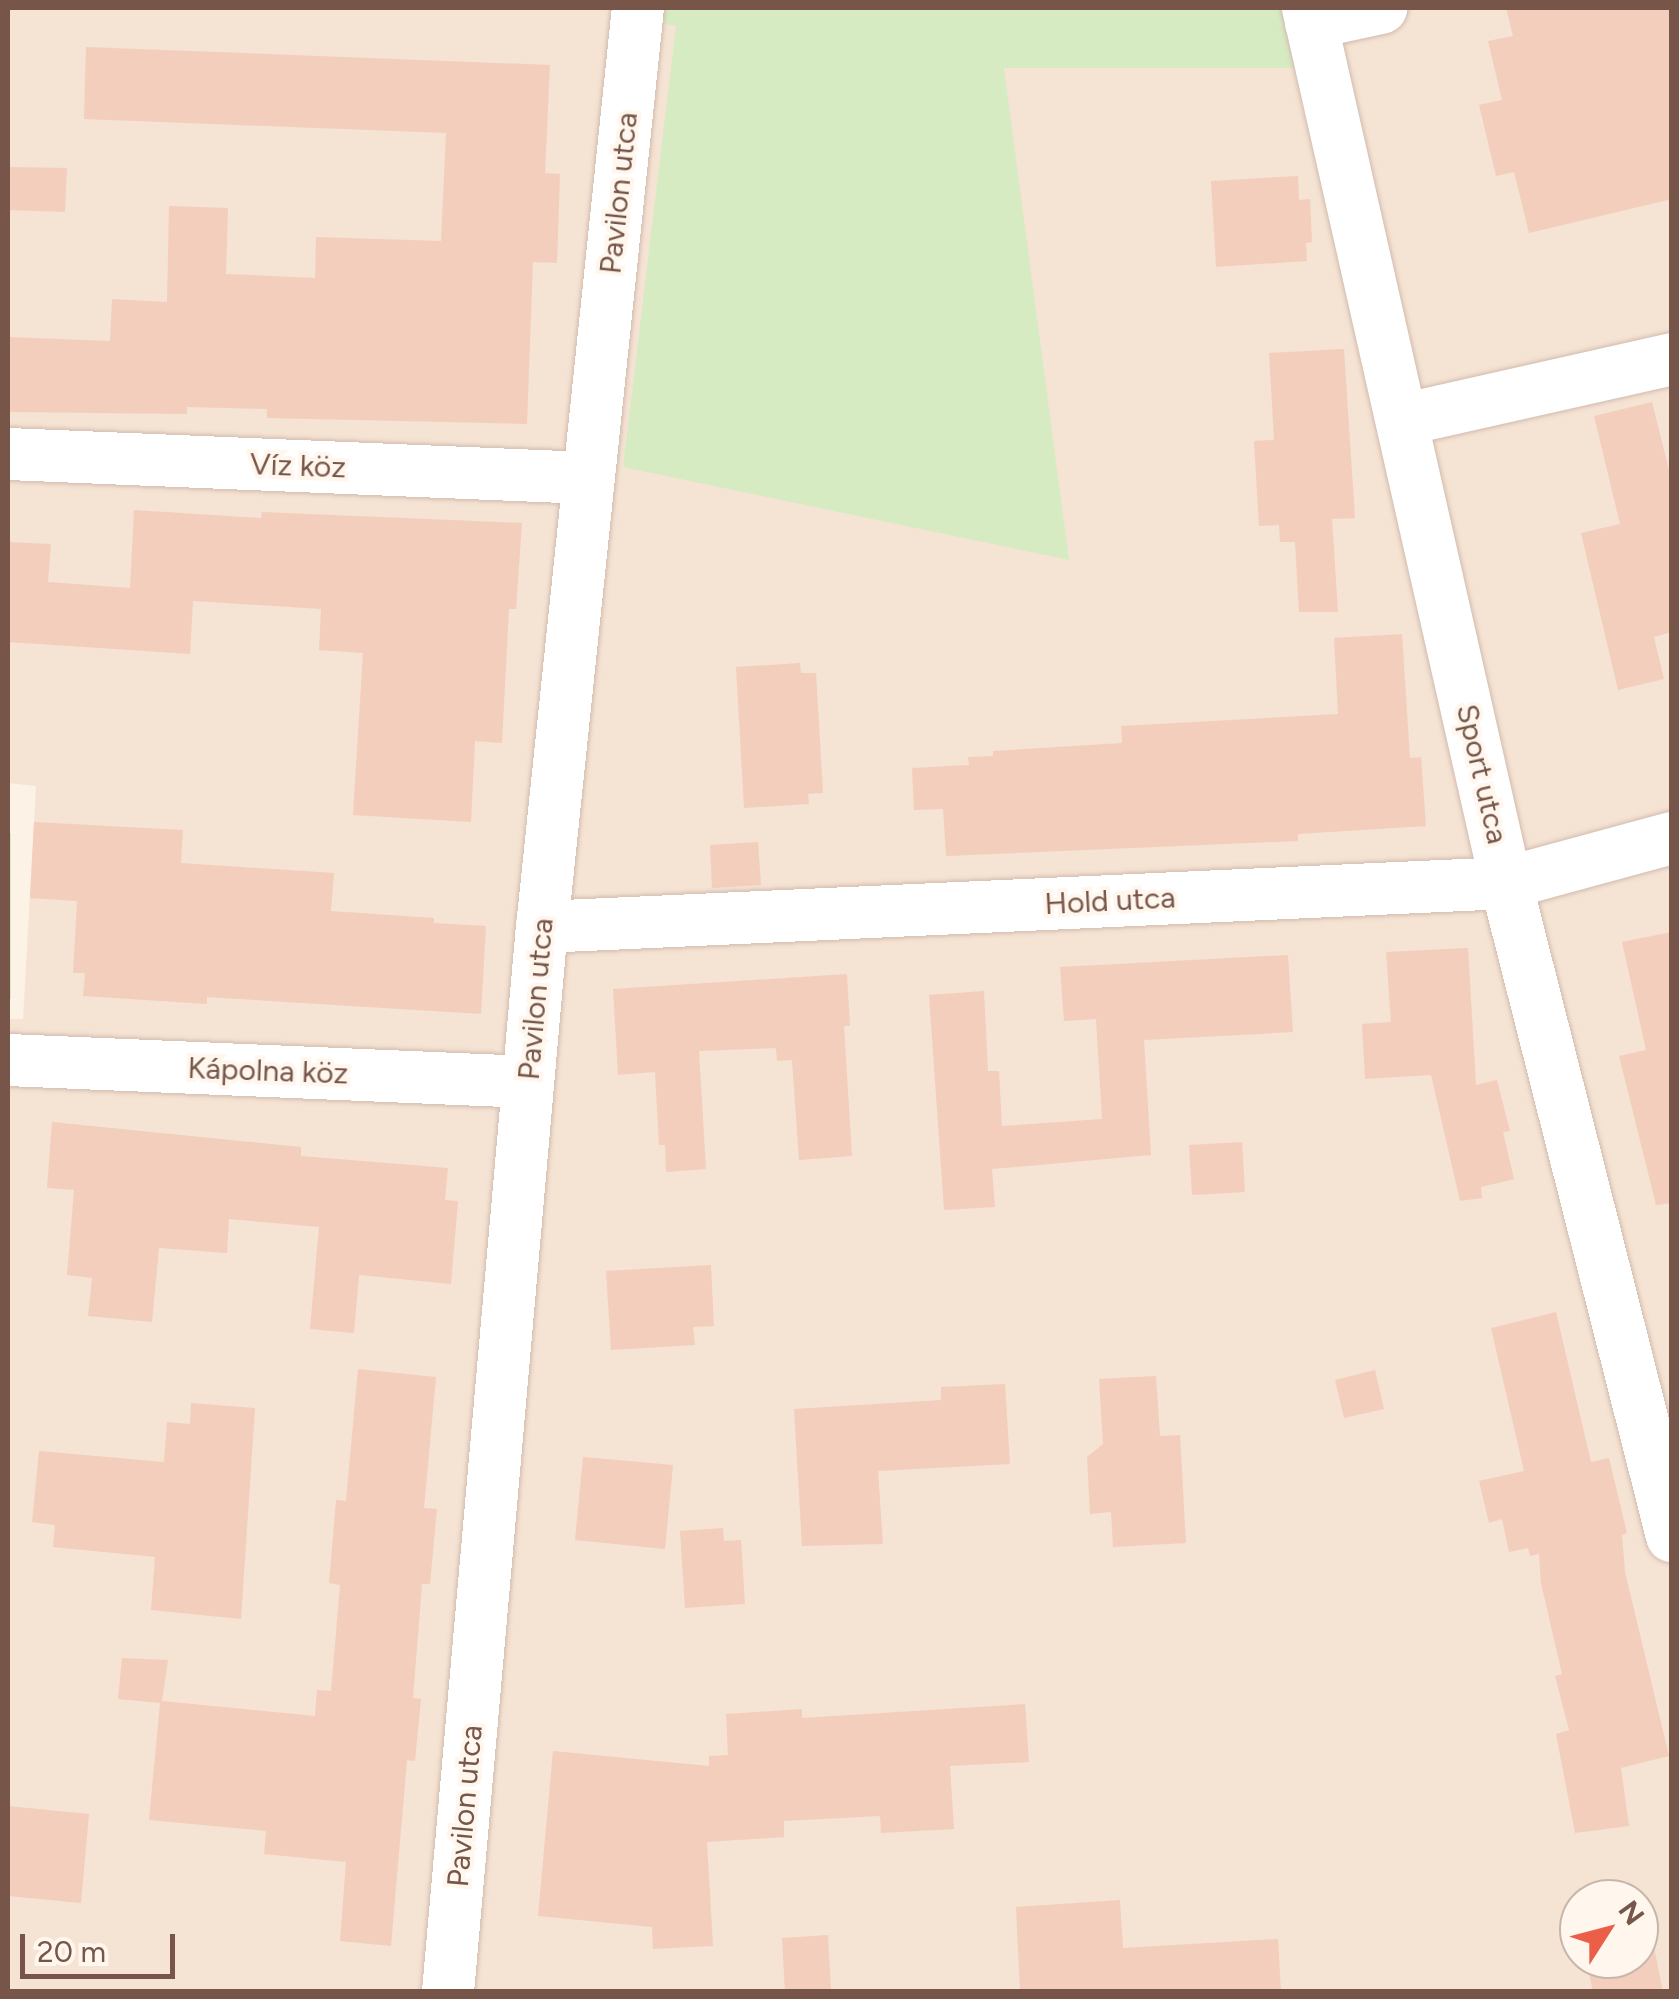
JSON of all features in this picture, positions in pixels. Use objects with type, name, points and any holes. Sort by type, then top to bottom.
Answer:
[{"type":"street","name":"Pavilon utca","points":[[448,1992],[542,928],[638,8]]},
{"type":"street","points":[[1309,16],[1380,8]]},
{"type":"street","name":"Sport utca","points":[[1309,16],[1506,883],[1672,1536]]},
{"type":"street","points":[[1402,420],[1672,359]]},
{"type":"street","name":"Víz köz","points":[[8,454],[588,478]]},
{"type":"street","name":"Hold utca","points":[[542,928],[1506,883],[1672,838]]},
{"type":"street","name":"Kápolna köz","points":[[8,1060],[528,1082]]},
{"type":"shaded area","points":[[8,8],[1671,8],[1671,1991],[8,1991],[8,1019],[23,1019],[36,786],[8,783]]},
{"type":"green space","points":[[663,8],[1287,8],[1301,68],[1004,68],[1069,560],[623,467],[676,26],[661,23]]},
{"type":"green space","points":[[11,833],[11,999],[8,999]]},
{"type":"building","points":[[1506,8],[1672,8],[1672,199],[1529,233],[1514,172],[1496,176],[1479,105],[1502,100],[1488,41],[1513,36]]},
{"type":"building","points":[[86,47],[550,65],[545,173],[560,174],[557,263],[533,262],[527,424],[267,418],[267,409],[187,407],[187,414],[8,412],[8,337],[110,341],[112,299],[167,302],[169,206],[228,208],[226,274],[315,278],[316,237],[441,241],[446,133],[84,119]]},
{"type":"building","points":[[8,167],[67,168],[65,212],[8,210]]},
{"type":"building","points":[[1298,176],[1299,200],[1310,199],[1312,242],[1306,243],[1307,261],[1216,267],[1211,181]]},
{"type":"building","points":[[1344,349],[1355,518],[1332,519],[1338,612],[1299,612],[1295,542],[1280,542],[1279,525],[1259,526],[1254,441],[1274,440],[1269,353]]},
{"type":"building","points":[[1652,402],[1672,482],[1672,632],[1654,637],[1664,679],[1618,690],[1581,533],[1620,524],[1594,416]]},
{"type":"building","points":[[134,510],[261,518],[262,512],[522,523],[516,609],[509,609],[502,743],[475,741],[471,822],[353,815],[363,653],[319,650],[321,609],[193,601],[190,654],[8,642],[8,542],[51,544],[48,582],[130,588]]},
{"type":"building","points":[[1402,634],[1410,758],[1421,757],[1426,826],[1298,834],[1298,841],[946,856],[943,809],[914,810],[912,768],[969,765],[968,757],[993,756],[993,751],[1122,743],[1121,726],[1338,714],[1334,638]]},
{"type":"building","points":[[800,663],[801,673],[816,673],[823,793],[808,794],[809,804],[744,808],[736,667]]},
{"type":"building","points":[[34,822],[183,830],[181,863],[334,873],[331,911],[486,926],[481,1014],[207,997],[207,1004],[83,996],[85,973],[73,973],[77,901],[30,898]]},
{"type":"building","points":[[758,842],[761,885],[712,888],[710,845]]},
{"type":"building","points":[[1672,932],[1672,1203],[1656,1205],[1619,1056],[1646,1050],[1622,942]]},
{"type":"building","points":[[1468,948],[1476,1085],[1497,1080],[1510,1131],[1503,1132],[1514,1179],[1481,1187],[1482,1198],[1460,1201],[1431,1075],[1365,1079],[1362,1024],[1391,1022],[1386,952]]},
{"type":"building","points":[[1288,955],[1293,1032],[1144,1040],[1151,1155],[992,1169],[995,1207],[944,1210],[929,995],[984,991],[988,1071],[999,1071],[1002,1126],[1102,1119],[1096,1019],[1064,1021],[1060,967]]},
{"type":"building","points":[[847,974],[850,1026],[844,1026],[852,1156],[799,1160],[792,1060],[777,1061],[776,1048],[699,1051],[706,1169],[666,1172],[665,1145],[659,1145],[655,1072],[618,1075],[613,989]]},
{"type":"building","points":[[52,1122],[301,1147],[301,1156],[448,1168],[445,1200],[458,1201],[451,1284],[359,1275],[354,1333],[310,1329],[319,1227],[229,1219],[227,1253],[159,1248],[152,1322],[88,1316],[92,1278],[67,1275],[74,1190],[47,1188]]},
{"type":"building","points":[[1242,1142],[1245,1192],[1192,1195],[1189,1145]]},
{"type":"building","points":[[711,1265],[714,1326],[693,1327],[695,1345],[611,1350],[606,1271]]},
{"type":"building","points":[[1556,1312],[1591,1462],[1609,1458],[1627,1533],[1622,1535],[1625,1572],[1669,1756],[1621,1768],[1629,1826],[1575,1833],[1556,1734],[1569,1730],[1555,1676],[1562,1674],[1541,1583],[1539,1554],[1530,1556],[1528,1548],[1509,1552],[1502,1519],[1489,1523],[1479,1481],[1524,1471],[1491,1328]]},
{"type":"building","points":[[358,1369],[436,1377],[424,1508],[437,1509],[430,1584],[422,1584],[413,1698],[421,1699],[415,1761],[407,1760],[391,1946],[340,1941],[346,1862],[264,1854],[266,1831],[149,1820],[160,1703],[118,1699],[122,1658],[168,1660],[162,1701],[315,1716],[317,1690],[331,1691],[340,1585],[329,1583],[336,1500],[346,1501]]},
{"type":"building","points":[[1375,1370],[1384,1409],[1344,1418],[1335,1380]]},
{"type":"building","points":[[1156,1376],[1160,1436],[1180,1435],[1186,1543],[1113,1547],[1111,1512],[1090,1514],[1087,1457],[1103,1444],[1099,1379]]},
{"type":"building","points":[[1005,1384],[1010,1464],[878,1471],[883,1544],[802,1546],[794,1409],[941,1400],[941,1387]]},
{"type":"building","points":[[191,1403],[255,1408],[241,1619],[151,1610],[155,1557],[53,1547],[55,1525],[32,1522],[39,1451],[164,1462],[167,1422],[190,1424]]},
{"type":"building","points":[[583,1457],[673,1465],[665,1549],[575,1540]]},
{"type":"building","points":[[723,1528],[724,1541],[741,1540],[745,1604],[685,1608],[680,1531]]},
{"type":"building","points":[[1025,1704],[1029,1762],[950,1766],[954,1829],[881,1833],[880,1816],[784,1821],[784,1837],[707,1842],[713,1946],[653,1949],[652,1927],[538,1916],[553,1751],[709,1766],[709,1756],[728,1755],[726,1714],[802,1709],[802,1718]]},
{"type":"building","points":[[8,1806],[89,1814],[81,1903],[8,1896]]},
{"type":"building","points":[[1120,1900],[1123,1948],[1278,1939],[1281,1992],[1020,1992],[1016,1907]]},
{"type":"building","points":[[828,1935],[831,1992],[785,1992],[782,1938]]},
{"type":"building","points":[[1659,1972],[1663,1992],[1593,1992],[1590,1979],[1659,1979]]}]
